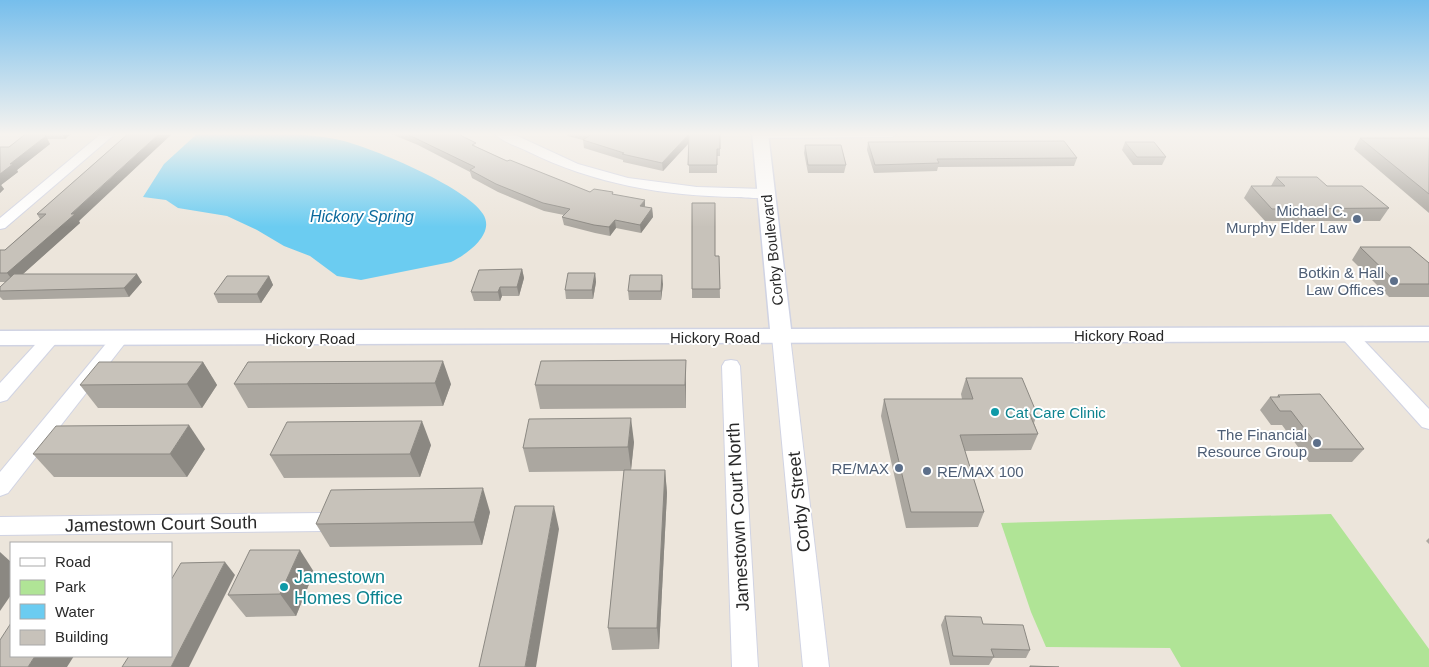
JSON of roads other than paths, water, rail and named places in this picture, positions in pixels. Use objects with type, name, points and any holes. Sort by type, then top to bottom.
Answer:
[{"type":"street","points":[[0,225],[73,164]]},
{"type":"street","points":[[571,164],[585,171],[615,179],[682,190],[766,193]]},
{"type":"street","name":"Corby Boulevard","points":[[763,164],[781,336]]},
{"type":"street","points":[[1348,334],[1429,422]]},
{"type":"street","name":"Hickory Road","points":[[0,338],[1429,334]]},
{"type":"street","name":"Corby Street","points":[[781,336],[816,667]]},
{"type":"street","points":[[0,395],[51,338]]},
{"type":"street","points":[[0,487],[120,338]]},
{"type":"street","name":"Jamestown Court North","points":[[731,366],[745,667]]},
{"type":"street","name":"Jamestown Court South","points":[[0,526],[323,522]]},
{"type":"water","name":"Hickory Spring","points":[[164,164],[405,164],[438,180],[473,203],[483,214],[486,229],[478,243],[451,262],[361,280],[337,276],[310,256],[284,246],[257,230],[227,216],[178,208],[166,200],[143,197]]},
{"type":"place","name":"Michael C. Murphy Elder Law","points":[[1357,219]]},
{"type":"place","name":"Botkin & Hall Law Offices","points":[[1394,281]]},
{"type":"place","name":"Cat Care Clinic","points":[[995,412]]},
{"type":"place","name":"The Financial Resource Group","points":[[1317,443]]},
{"type":"place","name":"RE/MAX","points":[[899,468]]},
{"type":"place","name":"RE/MAX 100","points":[[927,471]]},
{"type":"place","name":"Jamestown Homes Office","points":[[284,587]]}]
